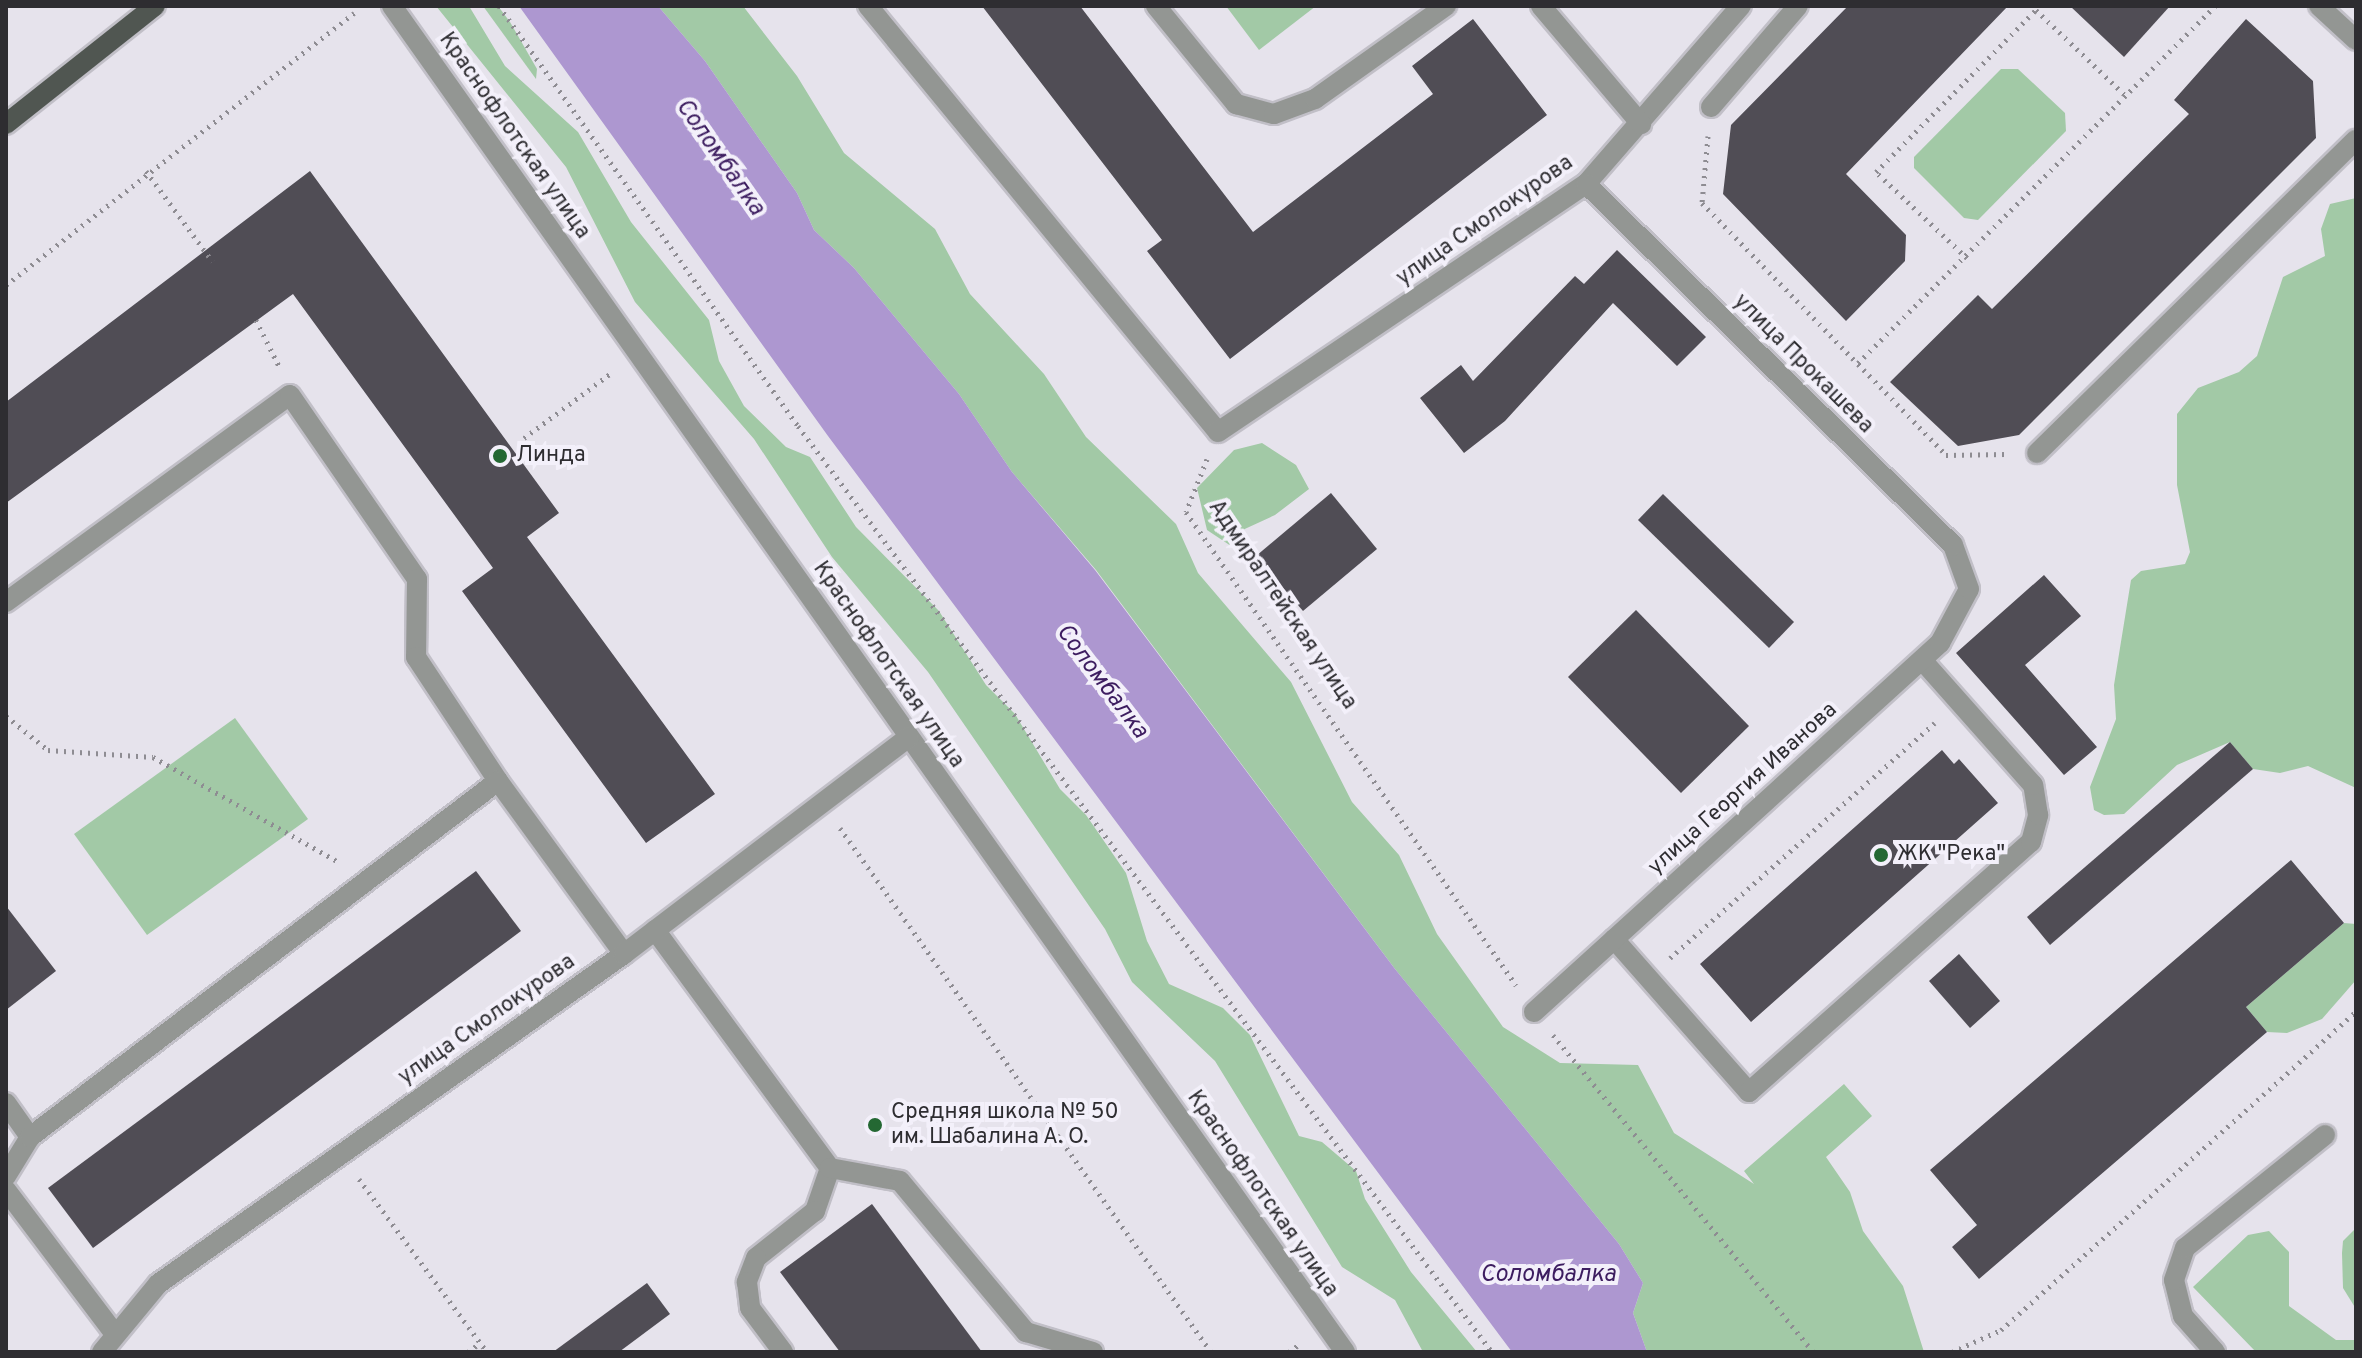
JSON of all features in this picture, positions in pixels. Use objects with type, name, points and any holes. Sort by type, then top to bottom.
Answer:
[{"type":"main road","points":[[6,124],[155,6]]},
{"type":"street","name":"Краснофлотская улица","points":[[392,6],[1345,1352]]},
{"type":"street","points":[[868,6],[1218,432]]},
{"type":"street","points":[[1156,6],[1236,104],[1274,114],[1315,99],[1446,6]]},
{"type":"street","points":[[1541,6],[1641,124]]},
{"type":"street","name":"улица Смолокурова","points":[[1218,432],[1586,184],[1741,6]]},
{"type":"street","points":[[1711,107],[1798,6]]},
{"type":"street","points":[[2319,6],[2356,40]]},
{"type":"street","points":[[2037,453],[2356,140]]},
{"type":"street","name":"улица Прокашева","points":[[1586,184],[1953,545],[1969,589]]},
{"type":"street","points":[[6,602],[290,395],[417,579],[416,657],[498,781],[624,954]]},
{"type":"street","name":"улица Георгия Иванова","points":[[1534,1012],[1940,643],[1969,589]]},
{"type":"street","points":[[1614,939],[1749,1092],[2031,842],[2037,800],[2033,785],[1922,660]]},
{"type":"street","name":"улица Смолокурова","points":[[102,1352],[158,1284],[624,954],[820,801],[909,737]]},
{"type":"street","points":[[6,1176],[30,1137],[498,781]]},
{"type":"street","points":[[655,930],[830,1168],[900,1181],[1026,1332],[1093,1352]]},
{"type":"street","points":[[6,1103],[30,1137]]},
{"type":"street","points":[[2215,1352],[2183,1316],[2174,1280],[2185,1248],[2325,1135]]},
{"type":"street","points":[[783,1352],[750,1308],[747,1282],[756,1258],[815,1211],[830,1168]]},
{"type":"street","points":[[6,1190],[115,1334]]},
{"type":"path","points":[[499,6],[798,426],[1492,1352]]},
{"type":"path","points":[[1858,363],[1967,258],[2124,94],[2215,6]]},
{"type":"path","points":[[1967,258],[1876,172],[2036,10],[2124,94]]},
{"type":"path","points":[[6,285],[146,171],[354,13]]},
{"type":"path","points":[[1711,107],[1702,203],[1946,455],[2037,453]]},
{"type":"path","points":[[146,171],[212,261]]},
{"type":"path","points":[[256,320],[290,395]]},
{"type":"path","points":[[524,438],[610,374]]},
{"type":"path","name":"Адмиралтейская улица","points":[[1218,432],[1186,512],[1534,1012]]},
{"type":"path","points":[[1648,978],[1959,702]]},
{"type":"path","points":[[6,716],[48,750],[153,757],[369,879]]},
{"type":"path","points":[[820,801],[1211,1352]]},
{"type":"path","points":[[1534,1012],[1813,1352]]},
{"type":"path","points":[[1952,1352],[2001,1330],[2356,1012]]},
{"type":"path","points":[[339,1153],[487,1352]]},
{"type":"path","points":[[468,1352],[480,1343]]},
{"type":"green space","points":[[436,6],[469,6],[505,66],[578,132],[631,222],[709,320],[719,361],[744,406],[786,447],[810,457],[856,527],[939,611],[986,685],[1015,714],[1060,789],[1086,815],[1126,873],[1147,941],[1169,984],[1223,1008],[1250,1035],[1299,1136],[1322,1142],[1356,1171],[1365,1199],[1411,1272],[1477,1352],[1423,1352],[1395,1300],[1342,1267],[1215,1061],[1132,982],[1105,929],[928,672],[832,557],[754,439],[635,302],[566,167]]},
{"type":"green space","points":[[483,6],[498,6],[510,22],[537,69],[536,79]]},
{"type":"green space","points":[[658,6],[743,6],[797,76],[844,153],[935,229],[970,294],[1044,374],[1086,437],[1176,524],[1198,573],[1291,682],[1352,802],[1399,855],[1437,934],[1503,1027],[1560,1063],[1638,1065],[1674,1133],[1754,1184],[1744,1171],[1844,1084],[1872,1116],[1826,1157],[1850,1192],[1863,1231],[1903,1286],[1924,1352],[1647,1352],[1633,1313],[1643,1283],[1619,1244],[1395,969],[1096,570],[1012,472],[959,394],[854,268],[814,230],[797,193],[705,61]]},
{"type":"green space","points":[[1226,6],[1316,6],[1259,50]]},
{"type":"green space","points":[[2001,69],[2018,69],[2065,113],[2066,131],[1978,220],[1964,218],[1914,168],[1914,157]]},
{"type":"green space","points":[[2356,198],[2356,788],[2308,766],[2280,773],[2253,769],[2230,742],[2177,765],[2124,814],[2104,815],[2094,810],[2090,787],[2116,719],[2114,685],[2131,580],[2141,571],[2185,564],[2190,552],[2177,485],[2177,414],[2198,388],[2239,372],[2257,356],[2283,277],[2325,256],[2321,229],[2330,204]]},
{"type":"green space","points":[[1262,443],[1296,465],[1309,489],[1275,515],[1236,533],[1231,546],[1207,530],[1197,488],[1234,450]]},
{"type":"green space","points":[[235,718],[308,819],[147,935],[74,834]]},
{"type":"green space","points":[[2344,923],[2356,924],[2356,980],[2322,1019],[2287,1033],[2267,1032],[2246,1007]]},
{"type":"green space","points":[[2356,1228],[2356,1309],[2343,1288],[2342,1253],[2343,1241]]},
{"type":"green space","points":[[2269,1231],[2289,1252],[2289,1306],[2336,1340],[2356,1340],[2356,1352],[2256,1352],[2193,1287],[2248,1235]]},
{"type":"water","name":"Соломбалка","points":[[519,6],[658,6],[705,61],[797,193],[814,230],[854,268],[959,394],[1012,472],[1095,570],[1395,969],[1619,1244],[1643,1283],[1633,1313],[1647,1352],[1512,1352],[828,436]]},
{"type":"building","points":[[982,6],[1080,6],[1253,232],[1433,94],[1412,66],[1473,19],[1547,115],[1230,359],[1147,251],[1162,240]]},
{"type":"building","points":[[1848,6],[2008,6],[1846,174],[1906,235],[1905,261],[1846,321],[1723,194],[1731,125]]},
{"type":"building","points":[[2070,6],[2170,6],[2124,57]]},
{"type":"building","points":[[2246,19],[2313,81],[2316,138],[2019,435],[1958,446],[1890,382],[1978,295],[1992,309],[2189,114],[2174,100]]},
{"type":"building","points":[[310,171],[559,513],[527,537],[715,794],[646,843],[462,591],[493,568],[293,294],[6,503],[6,402]]},
{"type":"building","points":[[1617,250],[1706,337],[1677,366],[1613,303],[1505,421],[1464,453],[1420,398],[1461,365],[1473,381],[1575,276],[1584,284]]},
{"type":"building","points":[[1331,493],[1377,549],[1303,611],[1256,556]]},
{"type":"building","points":[[1663,494],[1794,622],[1769,648],[1638,520]]},
{"type":"building","points":[[2044,575],[2081,616],[2025,665],[2097,747],[2064,775],[1956,653]]},
{"type":"building","points":[[1636,610],[1749,726],[1681,793],[1568,677]]},
{"type":"building","points":[[2230,742],[2253,769],[2050,945],[2027,917]]},
{"type":"building","name":"ЖК \"Река\"","points":[[1942,750],[1954,764],[1959,759],[1998,803],[1751,1022],[1700,964]]},
{"type":"building","points":[[2291,860],[2344,923],[2246,1007],[2267,1032],[1979,1279],[1952,1247],[1977,1225],[1930,1170]]},
{"type":"building","points":[[476,871],[521,931],[93,1248],[48,1188]]},
{"type":"building","points":[[6,906],[56,971],[6,1010]]},
{"type":"building","points":[[1959,954],[2000,1001],[1970,1028],[1929,981]]},
{"type":"building","points":[[872,1204],[982,1352],[840,1352],[780,1272]]},
{"type":"building","points":[[647,1283],[670,1314],[619,1352],[553,1352]]},
{"type":"place","name":"Линда","points":[[500,456]]},
{"type":"place","name":"ЖК \"Река\"","points":[[1881,855]]},
{"type":"place","name":"Средняя школа № 50 им. Шабалина А. О.","points":[[875,1125]]}]
